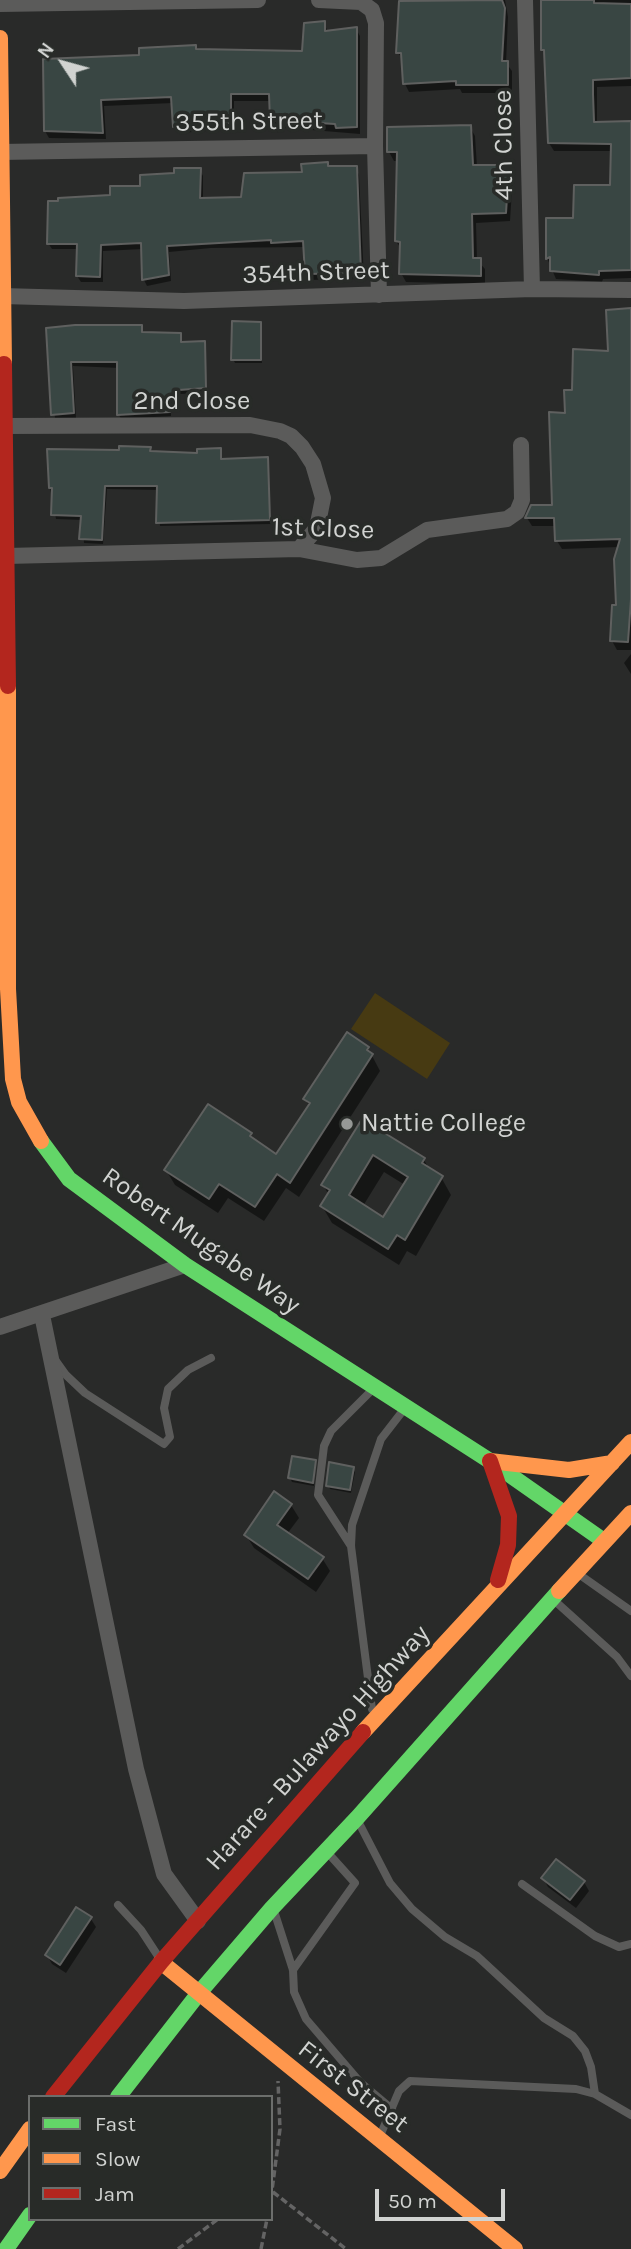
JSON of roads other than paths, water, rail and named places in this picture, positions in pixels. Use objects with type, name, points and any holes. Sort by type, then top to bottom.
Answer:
[{"type":"main road","name":"Robert Mugabe Way","points":[[0,38],[5,556],[4,989],[13,1079],[19,1102],[46,1150],[69,1179],[96,1201],[185,1265],[490,1461],[604,1541]]},
{"type":"main road","name":"Harare - Bulawayo Highway","points":[[55,2095],[161,1962],[374,1719],[631,1442]]},
{"type":"main road","points":[[496,1587],[510,1533],[506,1500],[490,1461],[569,1469],[612,1463]]},
{"type":"main road","points":[[120,2095],[199,1993],[272,1908],[357,1818],[551,1598],[631,1513]]},
{"type":"main road","name":"First Street","points":[[161,1962],[515,2249]]},
{"type":"main road","points":[[0,2171],[28,2132]]},
{"type":"main road","points":[[6,2249],[28,2219]]},
{"type":"street","points":[[0,4],[258,0]]},
{"type":"street","points":[[319,0],[361,2],[372,9],[376,23],[375,146],[379,295]]},
{"type":"street","name":"4th Close","points":[[525,0],[532,289]]},
{"type":"street","name":"355th Street","points":[[0,152],[375,146]]},
{"type":"street","name":"354th Street","points":[[2,296],[184,301],[532,289],[631,290]]},
{"type":"street","name":"2nd Close","points":[[4,426],[250,425],[292,436],[307,456],[323,498],[317,528],[299,549]]},
{"type":"street","name":"1st Close","points":[[5,556],[299,549],[366,561],[382,558],[428,530],[451,524],[508,519],[517,512],[522,500],[521,445]]},
{"type":"street","points":[[0,1327],[185,1265]]},
{"type":"street","points":[[42,1315],[48,1355],[140,1782],[164,1874],[198,1921]]},
{"type":"lane","points":[[48,1355],[85,1393],[164,1444],[170,1437],[164,1408],[168,1389],[188,1370],[211,1358]]},
{"type":"lane","points":[[351,1546],[318,1495],[324,1446],[331,1431],[375,1387]]},
{"type":"lane","points":[[374,1719],[351,1546],[358,1503],[381,1439],[405,1408]]},
{"type":"lane","points":[[575,1572],[631,1611]]},
{"type":"lane","points":[[551,1598],[617,1657],[631,1675]]},
{"type":"lane","points":[[357,1818],[390,1883],[412,1909],[445,1937],[477,1956],[544,2018],[573,2036],[585,2051],[592,2067],[595,2094]]},
{"type":"lane","points":[[293,1970],[355,1883],[326,1851]]},
{"type":"lane","points":[[522,1884],[595,1936],[619,1947],[631,1944]]},
{"type":"lane","points":[[118,1905],[141,1930],[161,1962]]},
{"type":"lane","points":[[272,1908],[293,1970],[294,1992],[306,2019],[352,2074],[391,2109]]},
{"type":"lane","points":[[379,2138],[400,2091],[410,2081],[576,2090],[595,2094],[631,2115]]},
{"type":"place","name":"Nattie College","points":[[347,1124]]}]
